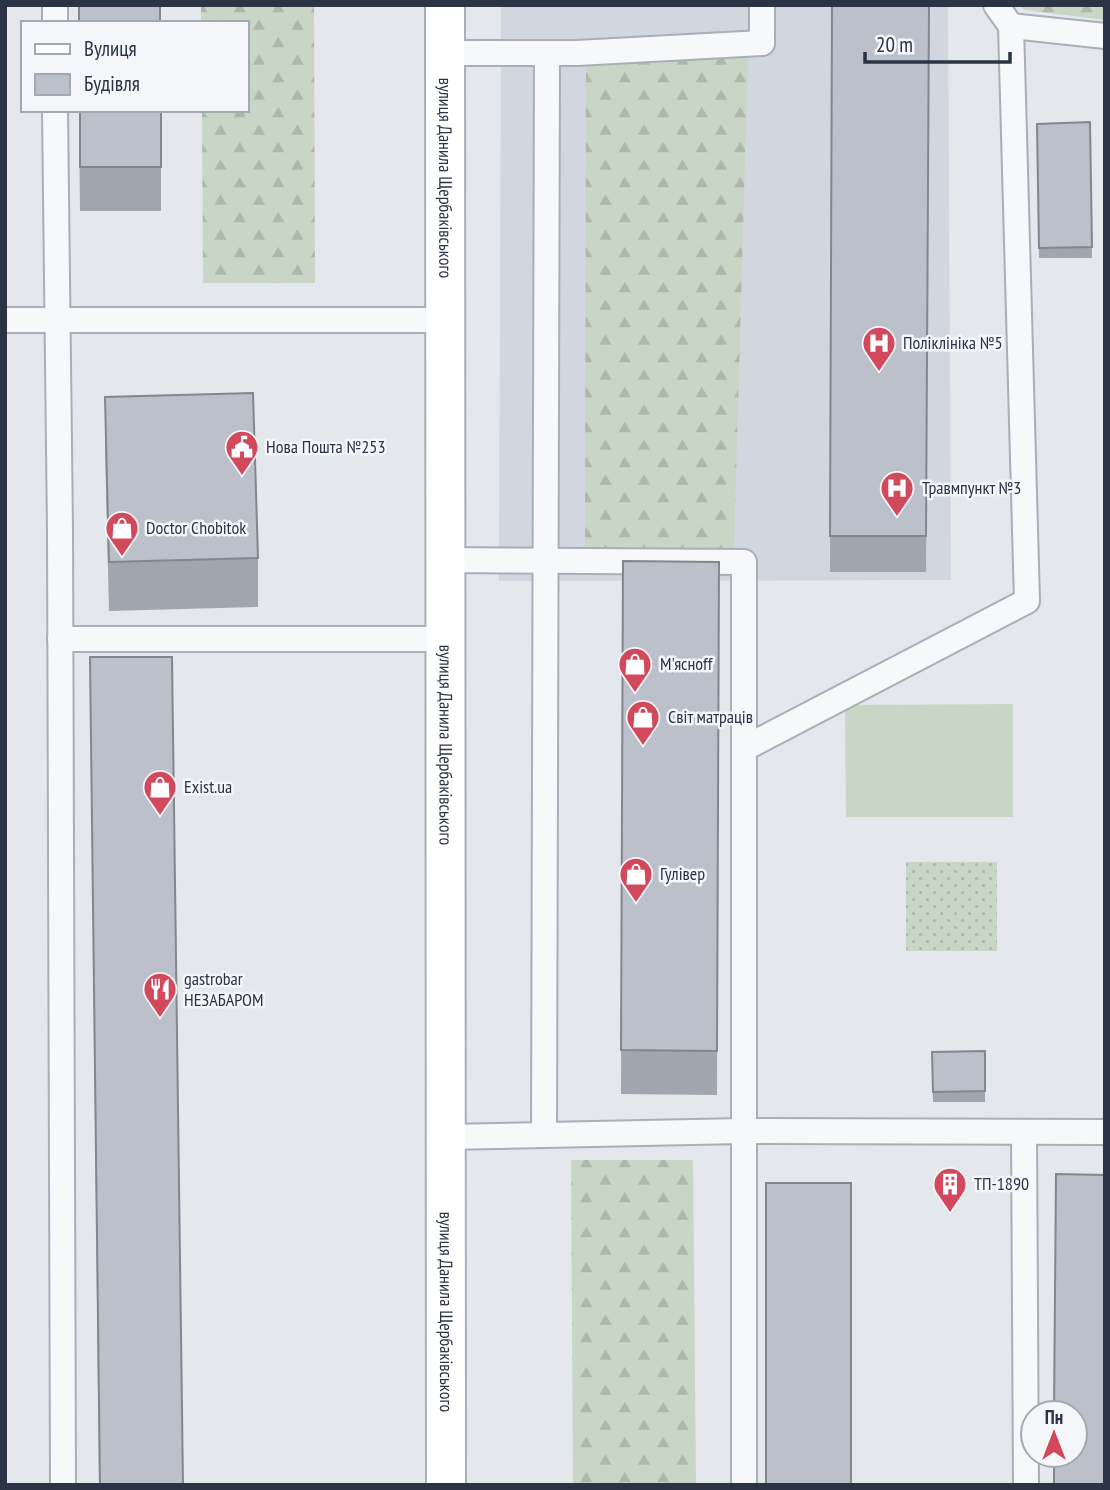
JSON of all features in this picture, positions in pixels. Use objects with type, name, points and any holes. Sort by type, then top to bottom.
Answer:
[{"type":"main road","name":"вулиця Данила Щербаківського","points":[[444,5],[446,1485]]},
{"type":"lane","points":[[445,53],[547,53],[762,43],[762,5]]},
{"type":"lane","points":[[745,748],[1027,601],[1010,26],[996,5]]},
{"type":"lane","points":[[1010,26],[1105,36]]},
{"type":"lane","points":[[544,1134],[547,53]]},
{"type":"lane","points":[[55,112],[63,1485]]},
{"type":"lane","points":[[5,320],[445,320]]},
{"type":"lane","points":[[445,560],[744,562],[744,1485]]},
{"type":"lane","points":[[60,639],[445,639]]},
{"type":"lane","points":[[446,1137],[742,1131],[1105,1132]]},
{"type":"lane","points":[[1024,1132],[1026,1485]]},
{"type":"shaded area","points":[[501,5],[948,5],[951,580],[499,581]]},
{"type":"green space","points":[[201,5],[314,5],[315,283],[203,283],[202,112],[248,112],[248,21],[201,21]]},
{"type":"green space","points":[[1020,5],[1105,5],[1105,20],[1024,10]]},
{"type":"green space","points":[[748,56],[734,548],[585,548],[586,63]]},
{"type":"green space","points":[[1013,704],[1013,817],[846,817],[845,705]]},
{"type":"green space","points":[[906,862],[997,862],[997,951],[906,951]]},
{"type":"green space","points":[[571,1160],[693,1160],[696,1485],[573,1485]]},
{"type":"building","points":[[79,5],[160,5],[160,21],[79,21]]},
{"type":"building","name":"Поліклініка №5","points":[[832,5],[929,5],[926,536],[830,536]]},
{"type":"building","points":[[80,112],[161,112],[161,167],[80,167]]},
{"type":"building","points":[[1090,122],[1092,247],[1039,248],[1037,124]]},
{"type":"building","points":[[253,393],[258,558],[109,562],[105,397]]},
{"type":"building","points":[[623,561],[719,562],[717,1051],[621,1050]]},
{"type":"building","points":[[90,657],[172,657],[183,1485],[100,1485]]},
{"type":"building","points":[[985,1051],[985,1091],[933,1092],[932,1052]]},
{"type":"building","points":[[1056,1174],[1105,1175],[1105,1485],[1054,1485],[1054,1469],[1089,1469],[1089,1399],[1054,1399]]},
{"type":"building","points":[[766,1183],[851,1183],[851,1485],[766,1485]]},
{"type":"place","name":"Поліклініка №5","points":[[879,373]]},
{"type":"place","name":"Нова Пошта №253","points":[[242,477]]},
{"type":"place","name":"Травмпункт №3","points":[[897,518]]},
{"type":"place","name":"Doctor Chobitok","points":[[122,558]]},
{"type":"place","name":"М'ясноff","points":[[635,694]]},
{"type":"place","name":"Світ матраців","points":[[643,747]]},
{"type":"place","name":"Exist.ua","points":[[160,817]]},
{"type":"place","name":"Гулівер","points":[[636,904]]},
{"type":"place","name":"gastrobar НЕЗАБАРОМ","points":[[160,1019]]},
{"type":"place","name":"ТП-1890","points":[[950,1214]]}]
